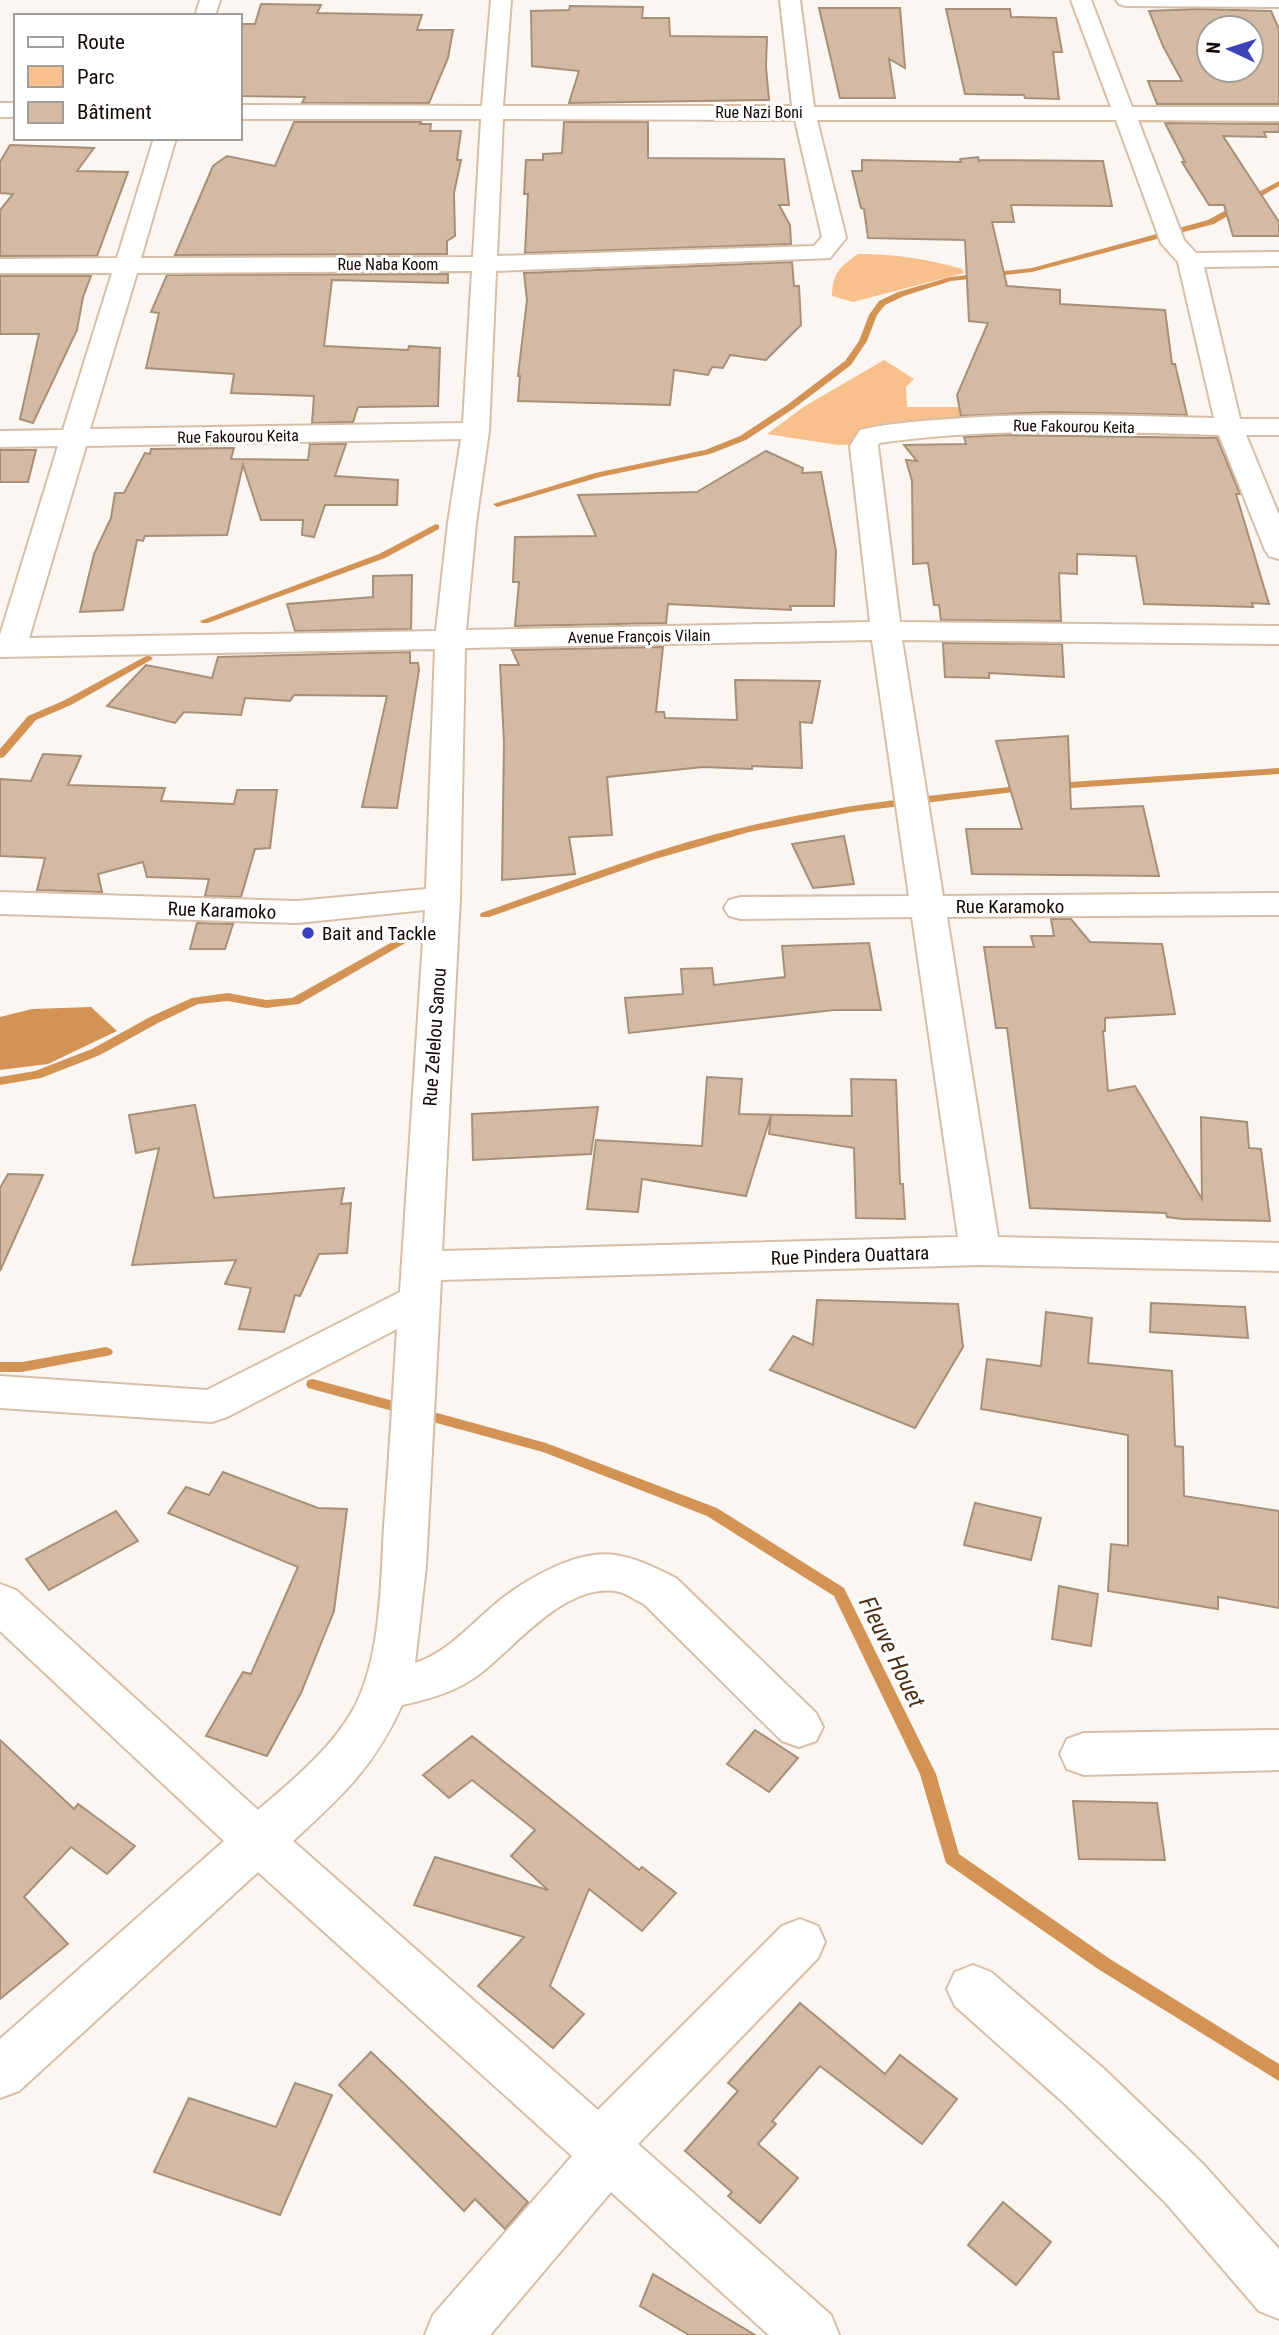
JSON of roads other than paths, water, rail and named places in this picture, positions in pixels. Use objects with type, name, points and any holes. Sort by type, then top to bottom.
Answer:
[{"type":"street","name":"Rue Zelelou Sanou","points":[[0,2073],[322,1784],[359,1743],[385,1690],[396,1657],[404,1566],[443,898],[450,641],[462,523],[476,431],[492,114],[501,0]]},
{"type":"street","points":[[790,0],[804,112]]},
{"type":"street","points":[[1081,0],[1163,218],[1182,251],[1230,427],[1279,550]]},
{"type":"street","points":[[1126,0],[1279,1]]},
{"type":"street","name":"Rue Nazi Boni","points":[[242,112],[492,114],[1124,111],[1279,114]]},
{"type":"street","name":"Rue Naba Koom","points":[[0,266],[484,264],[821,253],[834,238],[804,112]]},
{"type":"street","points":[[6,648],[76,439],[164,140]]},
{"type":"street","points":[[1182,251],[1279,259]]},
{"type":"street","name":"Rue Fakourou Keita","points":[[886,631],[864,460],[864,446],[870,436],[916,430],[1006,425],[1279,427]]},
{"type":"street","name":"Rue Fakourou Keita","points":[[0,439],[476,431]]},
{"type":"street","points":[[886,631],[980,1251]]},
{"type":"street","name":"Avenue François Vilain","points":[[6,648],[886,631],[1279,635]]},
{"type":"street","name":"Rue Karamoko","points":[[0,903],[297,912],[443,898]]},
{"type":"street","name":"Rue Karamoko","points":[[741,908],[1279,904]]},
{"type":"street","name":"Rue Pindera Ouattara","points":[[420,1283],[980,1251],[1279,1257]]},
{"type":"street","points":[[0,1392],[212,1406],[420,1283]]},
{"type":"street","points":[[385,1690],[430,1679],[464,1660],[517,1611],[568,1581],[594,1573],[615,1573],[660,1591],[799,1727]]},
{"type":"street","points":[[0,1603],[259,1842],[606,2149],[811,2335]]},
{"type":"street","points":[[1084,1754],[1279,1750]]},
{"type":"street","points":[[453,2335],[606,2149],[800,1942]]},
{"type":"street","points":[[973,1989],[1084,2086],[1184,2183],[1279,2291]]},
{"type":"waterway","points":[[497,504],[598,475],[707,452],[743,438],[848,363],[863,341],[873,315],[882,303],[901,294],[950,279],[1032,270],[1211,222],[1279,183]]},
{"type":"waterway","points":[[205,621],[382,556],[436,527]]},
{"type":"waterway","points":[[0,755],[32,718],[67,703],[148,658]]},
{"type":"waterway","points":[[1056,786],[1279,771]]},
{"type":"waterway","points":[[485,915],[649,858],[748,829],[852,809],[1027,788]]},
{"type":"waterway","points":[[0,1081],[37,1075],[96,1052],[154,1020],[196,1001],[228,997],[266,1004],[295,1001],[403,940]]},
{"type":"waterway","name":"Fleuve Houet","points":[[0,1367],[22,1367],[106,1352]]},
{"type":"waterway","name":"Fleuve Houet","points":[[313,1384],[546,1448],[712,1512],[839,1592],[928,1774],[952,1858],[1104,1964],[1279,2073]]},
{"type":"place","name":"Bait and Tackle","points":[[308,933]]}]
